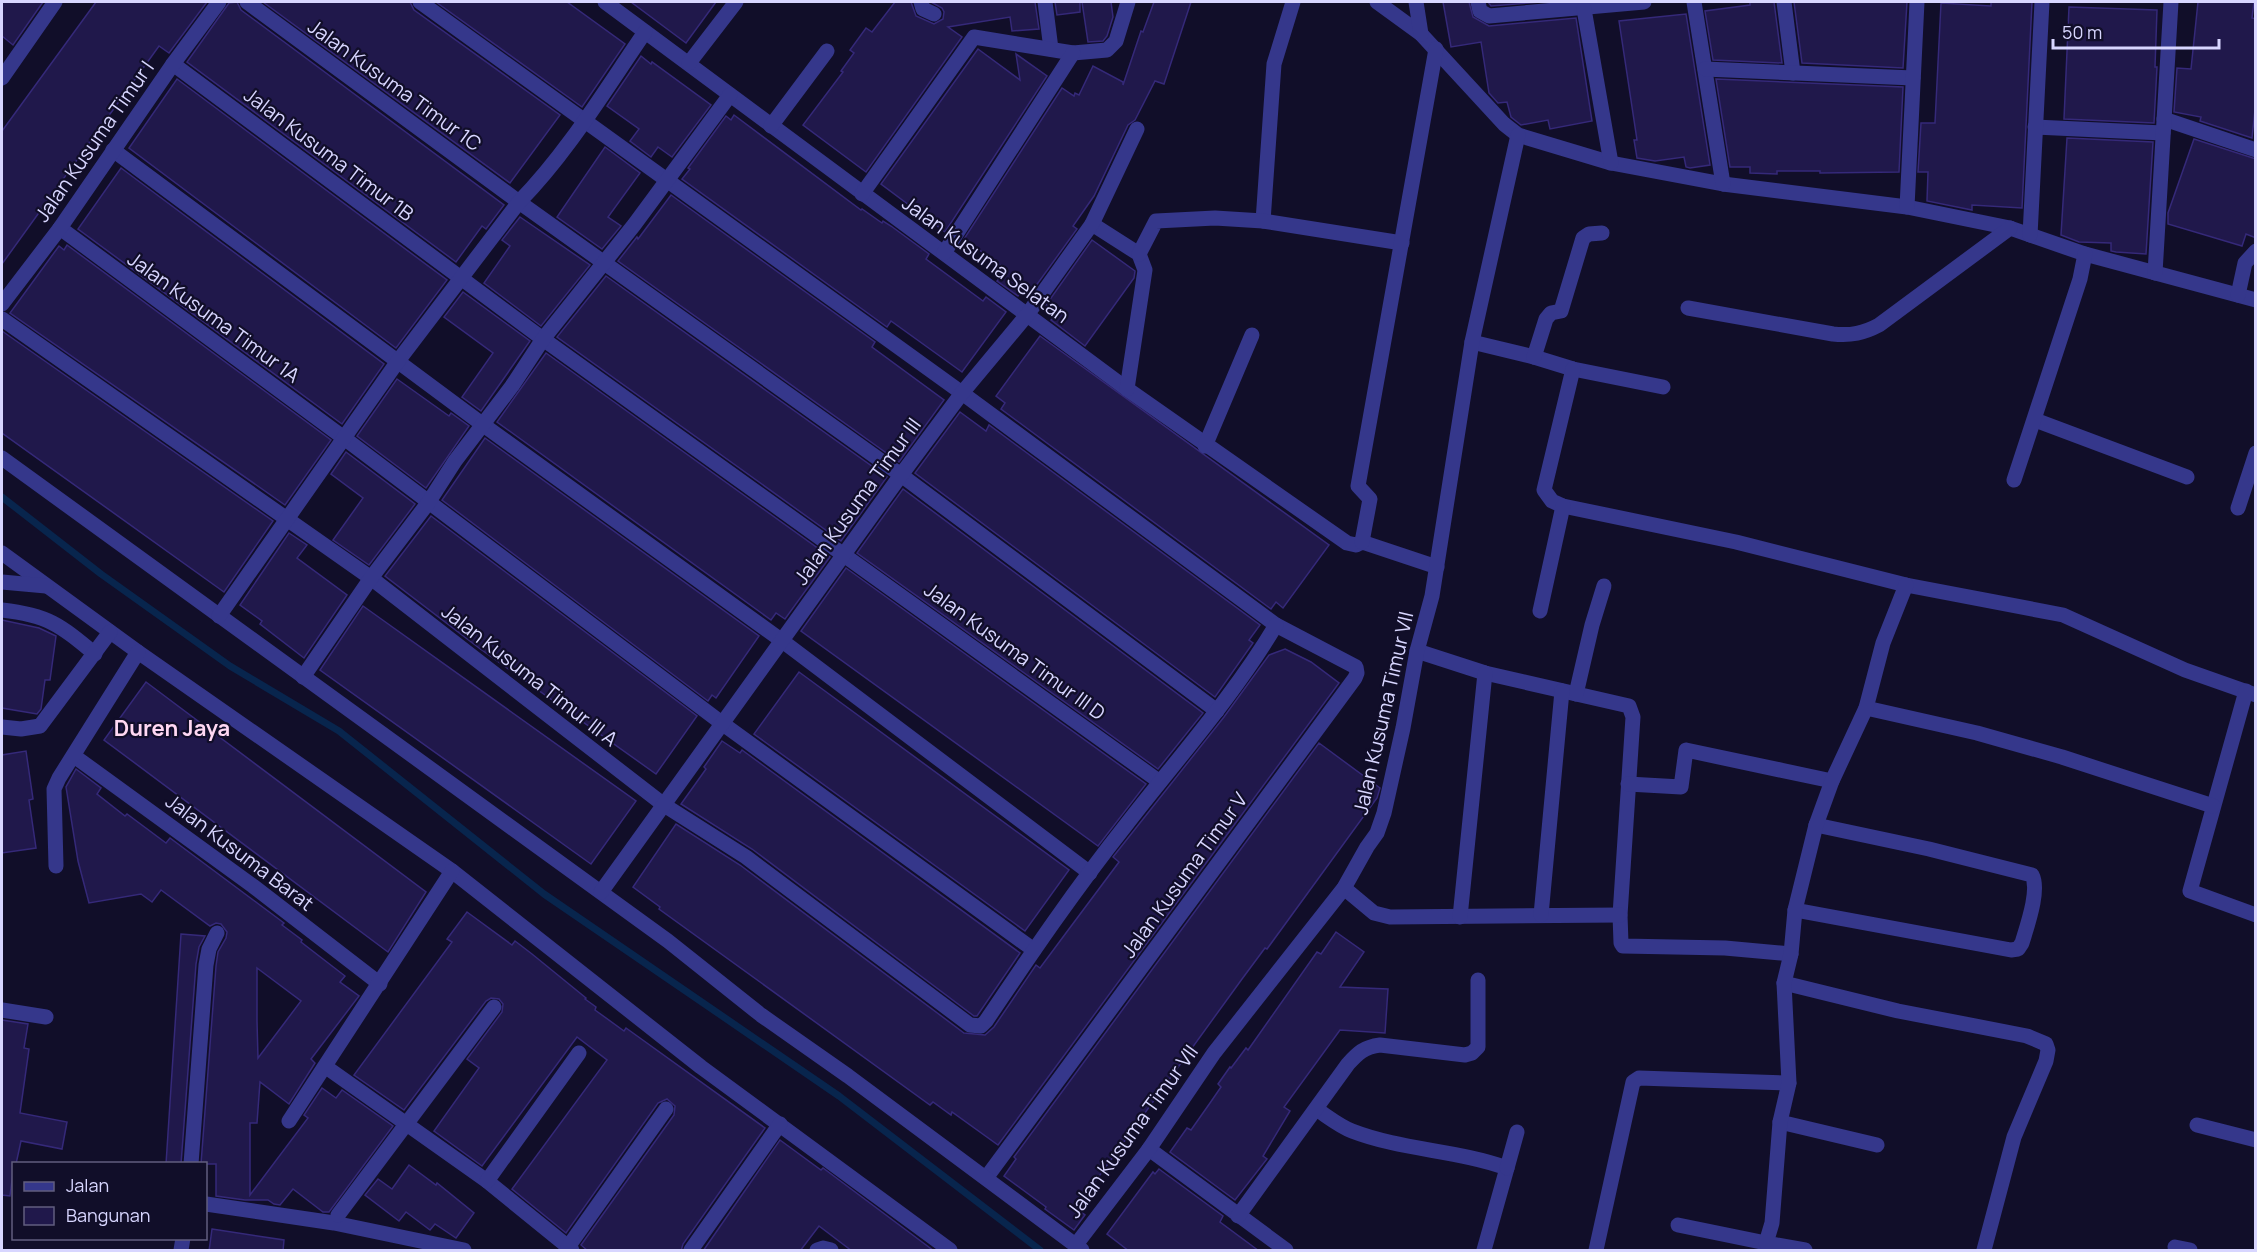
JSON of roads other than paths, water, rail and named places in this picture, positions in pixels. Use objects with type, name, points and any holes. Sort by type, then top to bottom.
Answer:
[{"type":"street","points":[[2,78],[7,57],[55,2]]},
{"type":"street","name":"Jalan Kusuma Timur I","points":[[2,304],[60,228],[172,64],[219,2]]},
{"type":"street","name":"Jalan Kusuma Timur 1C","points":[[247,2],[519,202],[901,475],[1217,711]]},
{"type":"street","points":[[420,2],[962,393],[1275,625],[1248,669],[1217,711],[1090,873],[1034,950]]},
{"type":"street","name":"Jalan Kusuma Selatan","points":[[604,2],[1205,446],[1354,542],[1437,567]]},
{"type":"street","points":[[689,63],[736,2]]},
{"type":"street","points":[[921,2],[923,9],[934,14]]},
{"type":"street","points":[[1045,2],[1051,49]]},
{"type":"street","points":[[862,194],[974,37],[1073,53],[1107,50],[1116,41],[1128,2]]},
{"type":"street","points":[[1263,220],[1274,64],[1293,2]]},
{"type":"street","points":[[1377,2],[1421,34],[1504,124],[1518,135],[1611,163],[1723,184],[1906,207],[2010,228],[2085,254],[2256,300]]},
{"type":"street","points":[[1416,2],[1421,34]]},
{"type":"street","points":[[1478,2],[1480,11],[1489,16],[1644,2]]},
{"type":"street","points":[[1694,2],[1723,184]]},
{"type":"street","points":[[1784,2],[1793,73]]},
{"type":"street","points":[[1906,207],[1917,2]]},
{"type":"street","points":[[2030,235],[2042,2]]},
{"type":"street","points":[[2156,273],[2170,2]]},
{"type":"street","points":[[1584,9],[1611,163]]},
{"type":"street","points":[[219,616],[398,361],[519,202],[538,182],[585,120],[645,32]]},
{"type":"street","points":[[1354,542],[1370,499],[1358,486],[1436,49]]},
{"type":"street","points":[[771,126],[827,51]]},
{"type":"street","points":[[944,253],[1073,53]]},
{"type":"street","name":"Jalan Kusuma Timur 1B","points":[[172,64],[543,339]]},
{"type":"street","points":[[1705,69],[1913,78]]},
{"type":"street","points":[[303,677],[370,578],[428,503],[543,339],[667,181],[730,95]]},
{"type":"street","points":[[2035,127],[2164,126],[2256,150]]},
{"type":"street","name":"Jalan Kusuma Timur III","points":[[601,892],[901,475],[962,393],[1027,315],[1092,224],[1137,129]]},
{"type":"street","name":"Jalan Kusuma Timur VII","points":[[1079,1248],[1214,1053],[1344,888],[1377,833],[1404,728],[1417,651],[1432,596],[1472,342],[1518,135]]},
{"type":"street","points":[[113,150],[482,424],[781,640],[1090,873]]},
{"type":"street","points":[[1139,254],[1156,221],[1215,218],[1263,220],[1402,243]]},
{"type":"street","points":[[1092,224],[1139,254],[1145,270],[1127,389]]},
{"type":"street","name":"Jalan Kusuma Timur 1A","points":[[60,228],[344,438],[723,724],[1034,950]]},
{"type":"street","points":[[1688,308],[1833,334],[1863,333],[1880,325],[2010,228]]},
{"type":"street","points":[[1534,357],[1546,319],[1551,313],[1561,310],[1583,238],[1589,234],[1602,233]]},
{"type":"street","points":[[2238,296],[2245,263],[2256,251]]},
{"type":"street","points":[[2014,480],[2080,279],[2085,254]]},
{"type":"street","points":[[2,319],[287,521]]},
{"type":"street","points":[[1205,446],[1252,335]]},
{"type":"street","name":"Jalan Kusuma Timur III D","points":[[543,339],[1160,782]]},
{"type":"street","points":[[1472,342],[1573,369],[1663,387]]},
{"type":"street","points":[[1573,369],[1544,490],[1552,501],[1563,506],[1736,542],[1906,585],[2062,615],[2185,670],[2251,693],[2213,806],[2190,891],[2256,915]]},
{"type":"street","points":[[2035,420],[2187,477]]},
{"type":"street","points":[[2238,508],[2256,453]]},
{"type":"street","points":[[2,458],[668,941],[761,1015],[1079,1248]]},
{"type":"street","points":[[1540,611],[1563,506]]},
{"type":"street","name":"Jalan Kusuma Timur III A","points":[[287,521],[370,578],[664,805],[746,857],[970,1025],[981,1026],[986,1021],[1034,950]]},
{"type":"street","points":[[2,553],[138,652],[452,871],[701,1067],[950,1251]]},
{"type":"street","points":[[2,582],[46,586]]},
{"type":"street","points":[[1767,1243],[1772,1223],[1780,1122],[1789,1083],[1784,982],[1791,954],[1796,910],[1816,825],[1832,781],[1866,708],[1883,643],[1906,585]]},
{"type":"street","points":[[1541,915],[1569,693],[1604,586]]},
{"type":"street","points":[[2,610],[23,612],[45,618],[62,627],[95,654]]},
{"type":"street","name":"Jalan Kusuma Timur V","points":[[986,1178],[1355,678],[1356,667],[1275,625]]},
{"type":"street","points":[[2,727],[21,729],[40,726],[110,632]]},
{"type":"street","points":[[1417,651],[1485,673],[1629,706],[1633,717],[1620,915],[1623,946],[1725,948],[1791,954]]},
{"type":"street","points":[[56,866],[54,789],[138,652]]},
{"type":"street","points":[[1460,917],[1485,673]]},
{"type":"street","points":[[1866,708],[1977,733],[2062,757],[2213,806]]},
{"type":"street","points":[[1628,784],[1681,787],[1686,750],[1832,781]]},
{"type":"street","name":"Jalan Kusuma Barat","points":[[74,756],[254,886],[380,984]]},
{"type":"street","points":[[1796,910],[2011,950],[2018,949],[2022,943],[2035,891],[2036,882],[2032,875],[1929,849],[1816,825]]},
{"type":"street","points":[[289,1120],[326,1067],[452,871]]},
{"type":"street","points":[[1344,888],[1374,913],[1390,917],[1620,915]]},
{"type":"street","points":[[190,1162],[206,965],[209,949],[217,933]]},
{"type":"street","points":[[1238,1216],[1348,1064],[1361,1050],[1368,1046],[1380,1045],[1472,1053],[1478,1047],[1478,980]]},
{"type":"street","points":[[1784,982],[1898,1011],[2026,1036],[2046,1044],[2048,1050],[2046,1061],[2014,1137],[1984,1251]]},
{"type":"street","points":[[338,1215],[494,1007]]},
{"type":"street","points":[[2,1010],[46,1017]]},
{"type":"street","points":[[487,1181],[579,1053]]},
{"type":"street","points":[[326,1067],[487,1181],[570,1249],[666,1109]]},
{"type":"street","points":[[1596,1251],[1633,1082],[1639,1078],[1789,1083]]},
{"type":"street","points":[[1316,1109],[1350,1130],[1384,1140],[1489,1161],[1507,1168]]},
{"type":"street","points":[[1780,1122],[1877,1145]]},
{"type":"street","points":[[691,1251],[780,1124]]},
{"type":"street","points":[[2197,1125],[2256,1140]]},
{"type":"street","points":[[1484,1251],[1517,1132]]},
{"type":"street","points":[[1149,1149],[1286,1251]]},
{"type":"street","points":[[207,1204],[334,1223],[464,1251]]},
{"type":"street","points":[[1678,1225],[1799,1250]]},
{"type":"street","points":[[818,1251],[823,1248],[831,1251]]},
{"type":"waterway","points":[[2,497],[101,574],[230,666],[339,731],[544,894],[839,1096],[1040,1250]]},
{"type":"district","name":"Duren Jaya","points":[[172,728]]}]
